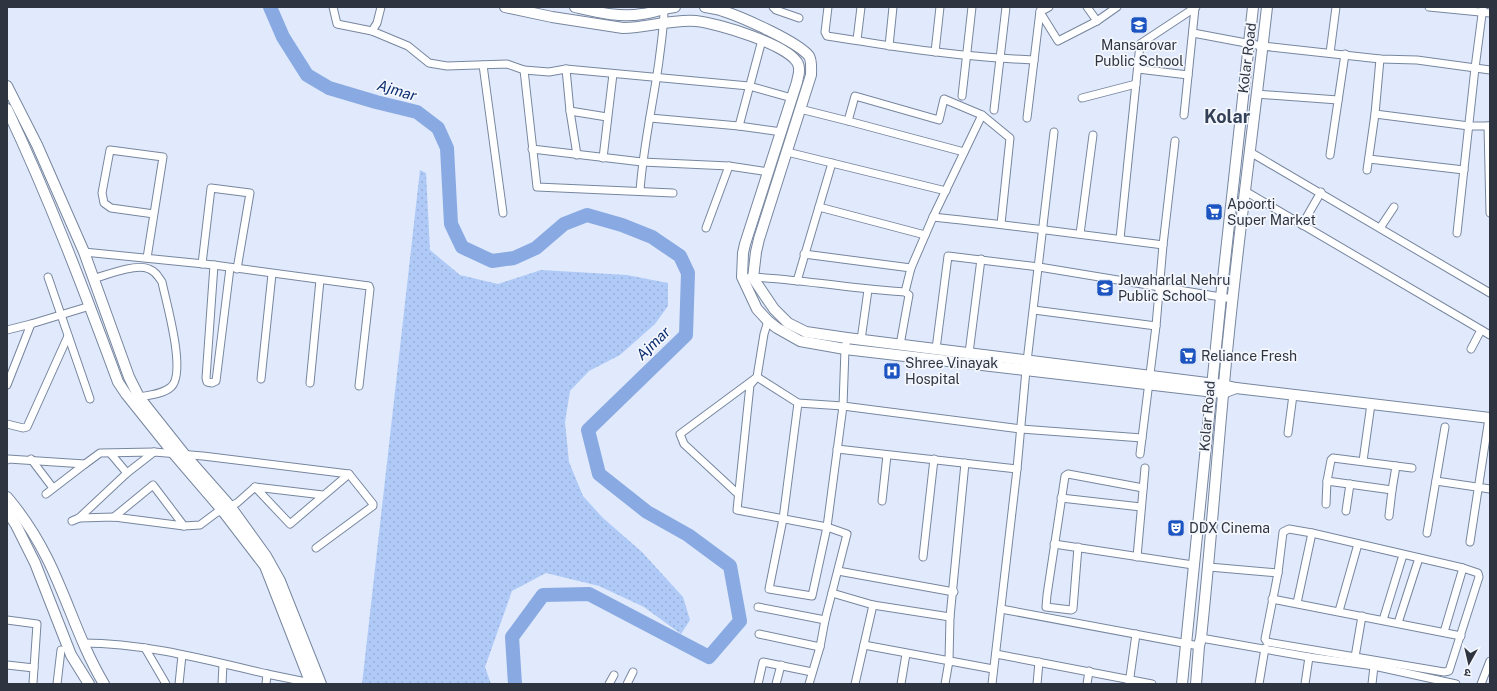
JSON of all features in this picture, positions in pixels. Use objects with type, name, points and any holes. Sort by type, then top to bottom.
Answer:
[{"type":"street","points":[[333,7],[337,24],[372,31],[408,46],[429,63],[447,66],[507,64],[524,70],[549,72],[566,69],[749,86],[792,98]]},
{"type":"street","points":[[372,31],[381,7]]},
{"type":"street","points":[[505,7],[552,18],[623,28],[695,21],[713,24],[762,40],[794,58],[799,65],[799,72],[782,132],[745,244],[742,277],[757,309],[777,328],[800,341],[845,349],[1027,365],[1212,388],[1236,388],[1490,418],[1470,542]]},
{"type":"street","points":[[575,7],[630,16],[675,7]]},
{"type":"street","points":[[705,7],[721,10],[768,30],[802,50],[810,57],[812,66],[811,75],[756,252],[753,278],[774,309],[788,323],[806,332],[969,353],[1027,365]]},
{"type":"street","points":[[773,7],[776,10],[799,18]]},
{"type":"street","points":[[828,7],[825,34],[827,36],[935,52],[1034,60]]},
{"type":"street","points":[[857,40],[861,7]]},
{"type":"street","points":[[889,46],[894,7]]},
{"type":"street","points":[[935,52],[940,7]]},
{"type":"street","points":[[962,96],[972,7]]},
{"type":"street","points":[[994,110],[1006,7]]},
{"type":"street","points":[[1040,10],[1049,7]]},
{"type":"street","points":[[1087,7],[1097,20]]},
{"type":"street","points":[[1040,10],[1058,41],[1097,20],[1117,7]]},
{"type":"street","points":[[1184,115],[1195,7]]},
{"type":"street","points":[[1120,239],[1140,44],[1195,7]]},
{"type":"street","name":"Kolar Road","points":[[1182,684],[1221,297],[1253,7]]},
{"type":"street","name":"Kolar Road","points":[[1196,684],[1209,567],[1223,389],[1240,222],[1250,152],[1266,7]]},
{"type":"street","points":[[1330,53],[1336,7]]},
{"type":"street","points":[[1430,7],[1485,11],[1475,68],[1457,233]]},
{"type":"street","points":[[640,191],[642,162],[657,78],[664,24],[664,9]]},
{"type":"street","points":[[1027,118],[1040,10]]},
{"type":"street","points":[[1193,33],[1262,46],[1380,59],[1417,60],[1490,70]]},
{"type":"street","points":[[739,126],[762,40]]},
{"type":"street","points":[[1330,155],[1345,54]]},
{"type":"street","points":[[1367,170],[1375,114],[1380,59]]},
{"type":"street","points":[[483,64],[503,213]]},
{"type":"street","points":[[566,69],[570,111],[577,155]]},
{"type":"street","points":[[1138,69],[1188,75]]},
{"type":"street","points":[[524,70],[537,187],[673,193]]},
{"type":"street","points":[[603,158],[613,74]]},
{"type":"street","points":[[1082,98],[1136,84]]},
{"type":"street","points":[[7,86],[37,145],[84,252],[129,377],[139,397],[226,508],[265,566],[314,684]]},
{"type":"street","points":[[1256,94],[1338,100]]},
{"type":"street","points":[[848,121],[855,96],[939,120],[944,99],[982,115],[1010,138],[1001,224]]},
{"type":"street","points":[[7,109],[26,149],[122,388],[174,454],[226,508]]},
{"type":"street","points":[[800,109],[964,152]]},
{"type":"street","points":[[570,111],[607,117]]},
{"type":"street","points":[[1375,114],[1469,126],[1489,126],[1490,213]]},
{"type":"street","points":[[905,292],[910,268],[982,115]]},
{"type":"street","points":[[650,118],[739,126],[782,132]]},
{"type":"street","points":[[992,684],[1054,132]]},
{"type":"street","points":[[1080,234],[1093,136]]},
{"type":"street","points":[[1140,454],[1148,380],[1156,326],[1162,245],[1175,141]]},
{"type":"street","points":[[532,149],[642,162],[729,166],[769,172]]},
{"type":"street","points":[[147,258],[154,214],[162,157],[110,150],[102,193],[104,203],[111,208],[154,214]]},
{"type":"street","points":[[787,152],[946,191]]},
{"type":"street","points":[[1250,152],[1321,192],[1490,293]]},
{"type":"street","points":[[1369,159],[1464,170]]},
{"type":"street","points":[[797,281],[832,163]]},
{"type":"street","points":[[706,228],[729,166]]},
{"type":"street","points":[[202,264],[211,188],[250,193],[234,268],[216,381],[212,383],[207,382],[206,378],[214,266]]},
{"type":"street","points":[[1245,191],[1490,335]]},
{"type":"street","points":[[1302,225],[1321,192]]},
{"type":"street","points":[[819,207],[925,235]]},
{"type":"street","points":[[1380,228],[1394,207]]},
{"type":"street","points":[[933,217],[1001,224],[1044,231],[1080,234],[1162,245]]},
{"type":"street","points":[[84,252],[202,264],[369,286],[370,289],[359,386]]},
{"type":"street","points":[[804,254],[910,268]]},
{"type":"street","points":[[936,349],[948,256],[1039,267],[1233,299]]},
{"type":"street","points":[[969,353],[981,259]]},
{"type":"street","points":[[93,278],[136,268],[147,268],[156,273],[162,282],[177,349],[177,376],[172,386],[159,393],[139,397]]},
{"type":"street","points":[[261,379],[272,274]]},
{"type":"street","points":[[48,277],[90,399]]},
{"type":"street","points":[[742,277],[797,281],[868,290],[905,292],[910,295],[900,345]]},
{"type":"street","points":[[310,383],[320,280]]},
{"type":"street","points":[[861,340],[868,290]]},
{"type":"street","points":[[7,330],[90,306]]},
{"type":"street","points":[[1034,310],[1156,326]]},
{"type":"street","points":[[95,320],[106,315]]},
{"type":"street","points":[[768,321],[764,334],[757,377],[750,385],[737,510],[827,527],[847,534],[825,620],[820,647],[809,684]]},
{"type":"street","points":[[7,385],[31,324]]},
{"type":"street","points":[[1471,349],[1481,330]]},
{"type":"street","points":[[7,424],[23,428],[29,424],[68,336]]},
{"type":"street","points":[[798,403],[783,519],[769,589],[812,596],[827,527],[842,406],[847,338]]},
{"type":"street","points":[[757,377],[798,403],[842,406],[1021,429],[1142,438]]},
{"type":"street","points":[[738,494],[684,444],[680,434],[757,377]]},
{"type":"street","points":[[1288,433],[1293,395]]},
{"type":"street","points":[[1363,461],[1371,404]]},
{"type":"street","points":[[1427,533],[1445,427]]},
{"type":"street","points":[[837,449],[1017,469]]},
{"type":"street","points":[[154,452],[76,519],[114,517],[184,526],[200,525],[226,508],[237,503],[255,487],[323,495]]},
{"type":"street","points":[[46,494],[100,453],[111,454],[154,452],[349,474],[373,504],[316,548]]},
{"type":"street","points":[[111,454],[128,473]]},
{"type":"street","points":[[882,501],[888,455]]},
{"type":"street","points":[[7,460],[8,458],[31,459],[85,464]]},
{"type":"street","points":[[1326,504],[1327,481],[1331,460],[1333,458],[1412,468]]},
{"type":"street","points":[[31,459],[53,488]]},
{"type":"street","points":[[922,556],[934,459]]},
{"type":"street","points":[[945,684],[949,661],[950,617],[954,592],[965,463]]},
{"type":"street","points":[[1389,516],[1396,466]]},
{"type":"street","points":[[1137,556],[1145,468]]},
{"type":"street","points":[[255,487],[290,524],[349,474]]},
{"type":"street","points":[[1078,547],[1073,609],[1063,610],[1045,606],[1065,476],[1068,474],[1143,488]]},
{"type":"street","points":[[1327,481],[1392,490]]},
{"type":"street","points":[[1436,481],[1490,489]]},
{"type":"street","points":[[1346,511],[1350,484]]},
{"type":"street","points":[[114,517],[153,485],[184,526]]},
{"type":"street","points":[[7,497],[23,516],[47,558],[82,643],[104,684]]},
{"type":"street","points":[[1061,498],[1141,507]]},
{"type":"street","points":[[7,512],[16,525],[35,563],[71,654],[89,684]]},
{"type":"street","points":[[1289,529],[1358,544],[1463,568],[1478,573],[1479,577],[1449,671],[1447,672],[1267,642],[1266,639],[1278,572],[1283,532],[1289,529]]},
{"type":"street","points":[[1297,603],[1312,533]]},
{"type":"street","points":[[1054,544],[1209,567],[1278,572]]},
{"type":"street","points":[[1339,611],[1358,544]]},
{"type":"street","points":[[1382,620],[1403,555]]},
{"type":"street","points":[[1398,623],[1419,558]]},
{"type":"street","points":[[1444,632],[1463,568]]},
{"type":"street","points":[[838,571],[954,592]]},
{"type":"street","points":[[832,593],[873,604],[950,617]]},
{"type":"street","points":[[1272,599],[1461,636]]},
{"type":"street","points":[[855,684],[873,604]]},
{"type":"street","points":[[758,607],[825,620]]},
{"type":"street","points":[[1001,609],[1186,644],[1200,642],[1265,648],[1309,657],[1374,666],[1419,680],[1446,681],[1456,684]]},
{"type":"street","points":[[1355,657],[1362,616]]},
{"type":"street","points":[[7,620],[37,624],[33,683]]},
{"type":"street","points":[[760,634],[820,647]]},
{"type":"street","points":[[1129,682],[1136,634]]},
{"type":"street","points":[[82,643],[98,643],[145,648],[314,684]]},
{"type":"street","points":[[864,645],[906,654],[993,668]]},
{"type":"street","points":[[145,648],[166,684]]},
{"type":"street","points":[[1259,684],[1265,648]]},
{"type":"street","points":[[58,684],[61,650]]},
{"type":"street","points":[[901,684],[906,654]]},
{"type":"street","points":[[996,654],[1089,671],[1129,682],[1152,684]]},
{"type":"street","points":[[179,684],[182,655]]},
{"type":"street","points":[[1305,684],[1309,657]]},
{"type":"street","points":[[1481,684],[1490,660]]},
{"type":"street","points":[[758,684],[763,662],[812,672]]},
{"type":"street","points":[[1037,684],[1039,662]]},
{"type":"street","points":[[222,684],[223,664]]},
{"type":"street","points":[[7,665],[34,668]]},
{"type":"street","points":[[776,684],[781,665]]},
{"type":"street","points":[[1372,684],[1374,666]]},
{"type":"street","points":[[1087,684],[1089,671]]},
{"type":"street","points":[[627,684],[633,672]]},
{"type":"street","points":[[266,684],[267,674]]},
{"type":"street","points":[[608,684],[614,675]]},
{"type":"shaded area","points":[[420,170],[426,173],[430,250],[460,275],[498,284],[541,270],[627,275],[668,283],[668,306],[655,324],[620,355],[589,371],[570,391],[565,422],[569,462],[583,496],[603,518],[642,552],[683,597],[690,620],[681,634],[644,607],[599,586],[546,573],[512,591],[485,667],[491,684],[362,684]]},
{"type":"waterway","name":"Ajmar","points":[[270,7],[283,37],[307,75],[329,88],[417,112],[438,128],[447,148],[451,224],[462,247],[492,261],[514,258],[536,248],[564,224],[587,215],[622,225],[652,237],[680,256],[688,273],[686,335],[588,430],[599,474],[647,512],[688,535],[730,566],[740,621],[709,657],[589,594],[543,595],[512,637],[515,684]]},
{"type":"place","name":"Mansarovar Public School","points":[[1139,25]]},
{"type":"place","name":"Apoorti Super Market","points":[[1214,212]]},
{"type":"place","name":"Jawaharlal Nehru Public School","points":[[1105,288]]},
{"type":"place","name":"Reliance Fresh","points":[[1188,356]]},
{"type":"place","name":"Shree Vinayak Hospital","points":[[892,371]]},
{"type":"place","name":"DDX Cinema","points":[[1176,528]]},
{"type":"district","name":"Kolar","points":[[1227,116]]}]
